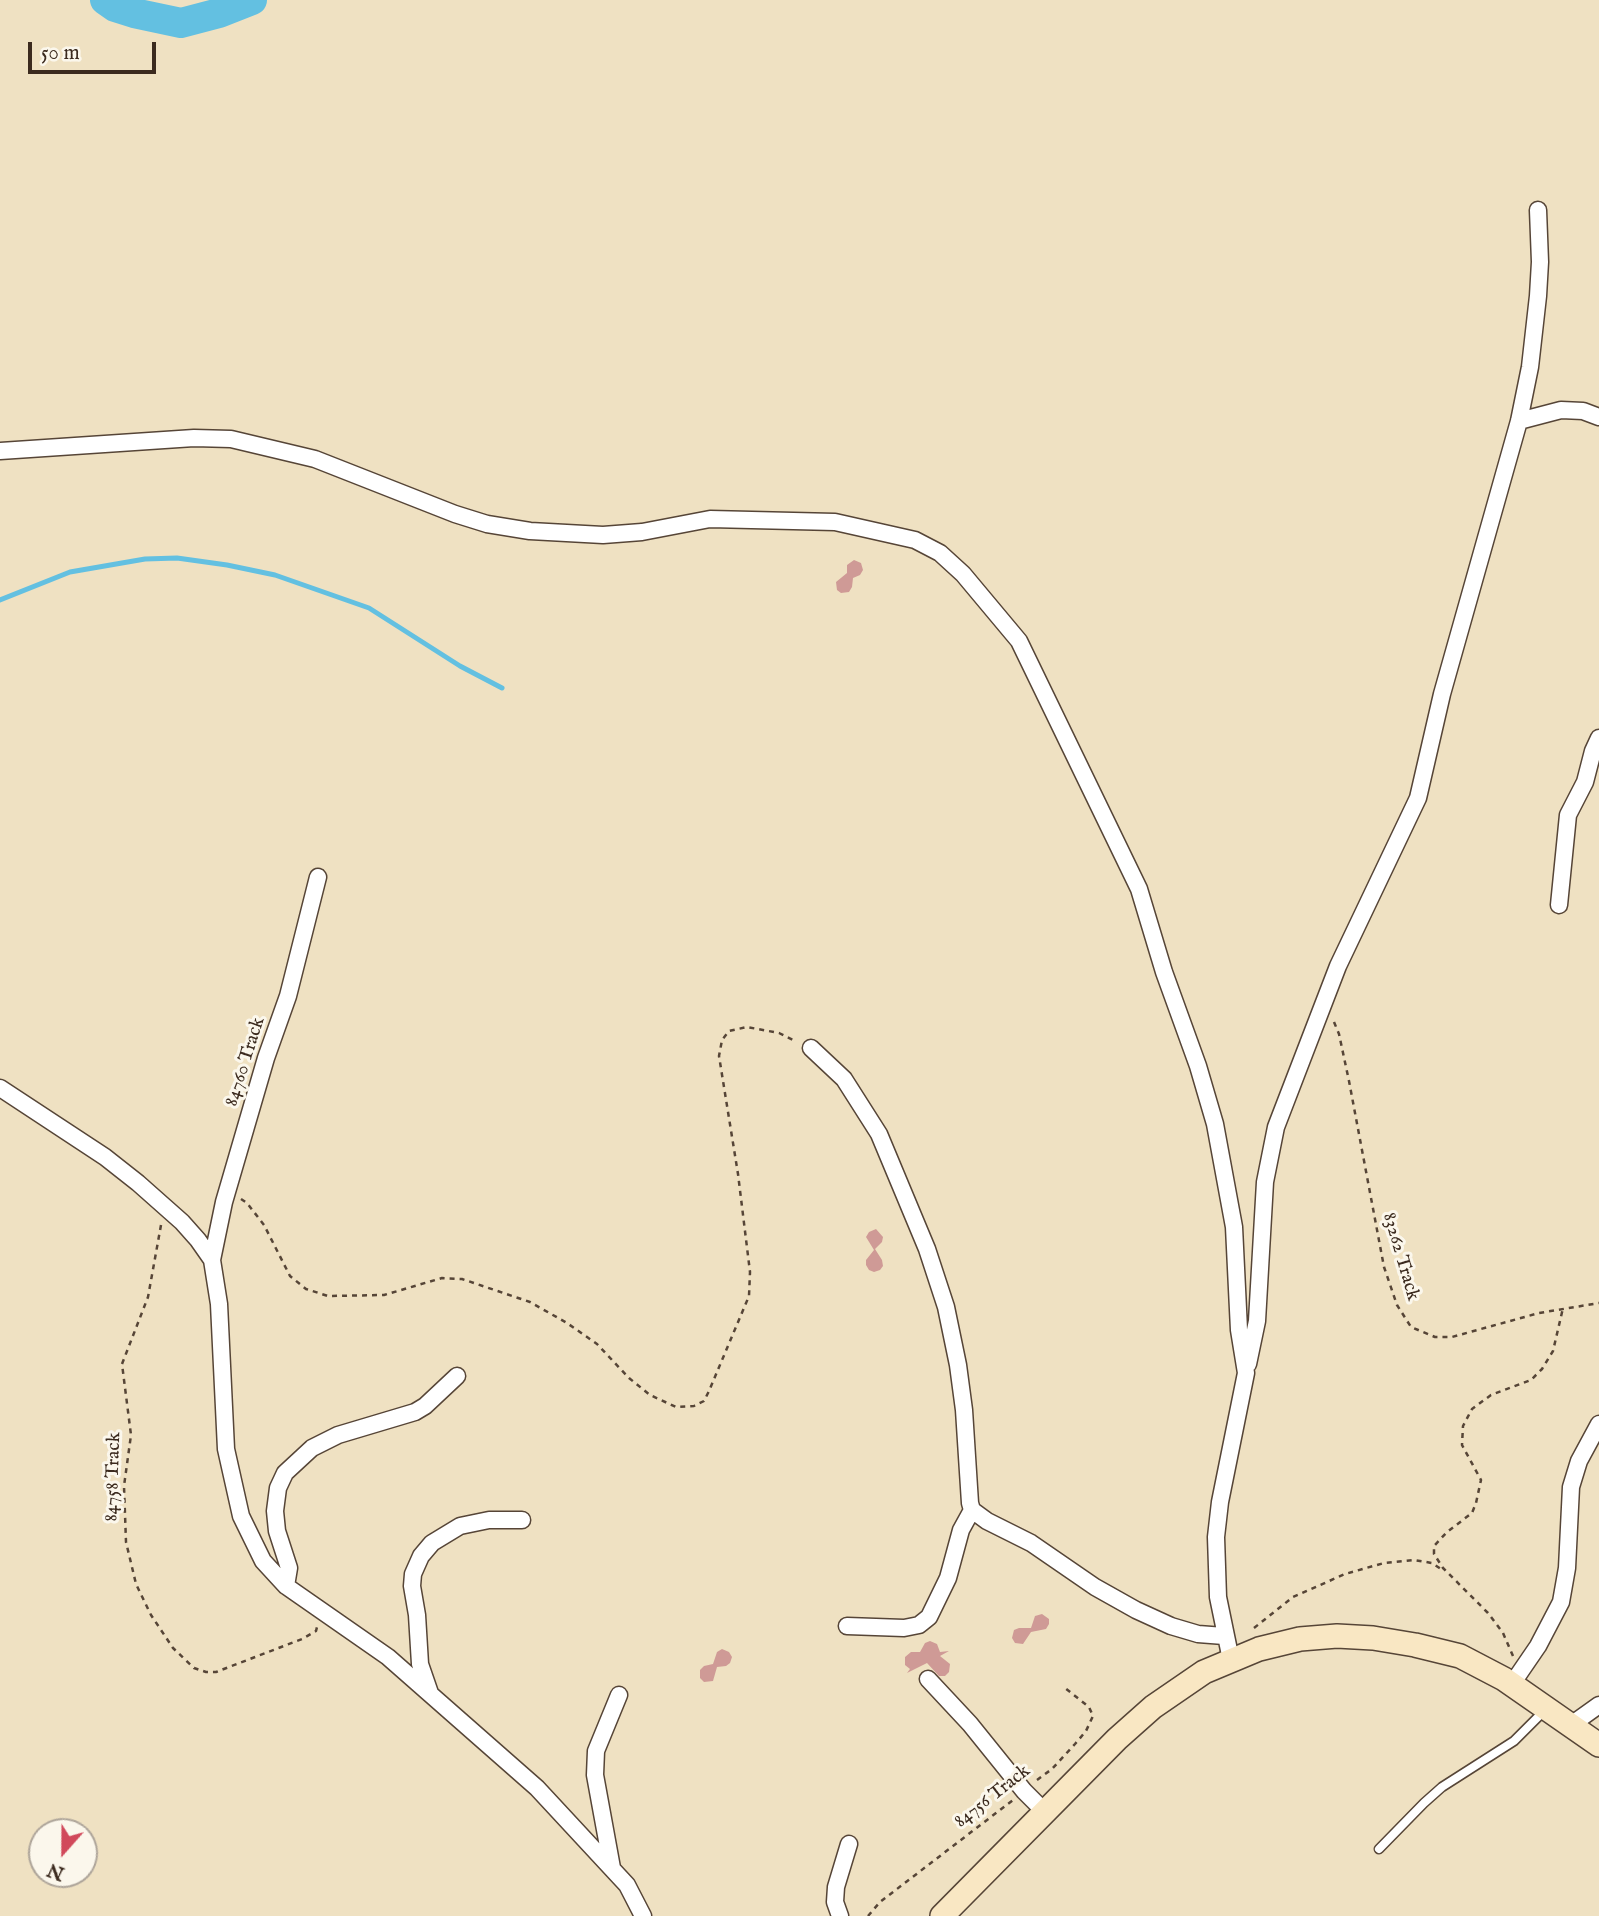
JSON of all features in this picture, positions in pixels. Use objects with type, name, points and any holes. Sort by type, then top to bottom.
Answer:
[{"type":"street","points":[[1231,1660],[1217,1597],[1216,1537],[1220,1502],[1257,1321],[1265,1182],[1270,1154],[1276,1127],[1338,965],[1418,798],[1443,694],[1519,421],[1530,367],[1538,296],[1538,210]]},
{"type":"street","points":[[1519,421],[1561,410],[1583,411],[1599,417]]},
{"type":"street","points":[[0,450],[194,438],[231,439],[315,459],[455,514],[520,530],[603,535],[642,532],[710,519],[835,522],[915,540],[940,552],[985,598],[1020,641],[1139,890],[1215,1124],[1234,1227],[1239,1330],[1246,1373]]},
{"type":"street","points":[[1559,905],[1568,815],[1585,782],[1599,738]]},
{"type":"street","name":"84760 Track","points":[[212,1260],[224,1202],[288,996],[318,877]]},
{"type":"street","points":[[811,1048],[844,1079],[879,1134],[927,1249],[946,1307],[958,1366],[972,1510],[987,1521],[1031,1543],[1095,1587],[1136,1610],[1171,1626],[1198,1634],[1224,1636]]},
{"type":"street","points":[[0,1088],[104,1157],[166,1206],[198,1240],[212,1260],[219,1304],[226,1448],[241,1516],[263,1561],[286,1586],[388,1657],[537,1788],[627,1885],[643,1916]]},
{"type":"street","points":[[286,1586],[289,1568],[277,1531],[275,1511],[278,1488],[285,1473],[312,1448],[338,1435],[415,1412],[457,1376]]},
{"type":"street","points":[[1517,1677],[1538,1646],[1561,1602],[1567,1568],[1571,1487],[1578,1461],[1599,1424]]},
{"type":"street","points":[[847,1626],[904,1628],[919,1625],[929,1617],[948,1577],[961,1530],[972,1510]]},
{"type":"street","points":[[430,1696],[420,1664],[412,1586],[413,1574],[421,1556],[432,1543],[460,1526],[489,1520],[522,1520]]},
{"type":"street","points":[[942,1916],[1153,1707],[1179,1687],[1259,1649],[1300,1639],[1373,1637],[1460,1656],[1517,1677],[1547,1708],[1599,1745]]},
{"type":"street","points":[[928,1679],[1045,1812]]},
{"type":"street","points":[[612,1868],[595,1775],[596,1751],[619,1695]]},
{"type":"street","points":[[1571,1725],[1599,1705]]},
{"type":"street","points":[[840,1916],[835,1902],[836,1887],[849,1844]]},
{"type":"lane","points":[[1379,1849],[1442,1787],[1514,1741],[1547,1708]]},
{"type":"path","name":"83262 Track","points":[[1326,1002],[1339,1034],[1347,1069],[1384,1266],[1404,1319],[1411,1327],[1435,1337],[1452,1337],[1563,1308],[1599,1303]]},
{"type":"path","points":[[224,1202],[232,1198],[247,1203],[264,1225],[290,1276],[306,1289],[328,1296],[384,1295],[442,1278],[462,1279],[530,1302],[597,1344],[629,1378],[650,1395],[676,1407],[694,1406],[704,1401],[750,1296],[750,1272],[738,1174],[719,1056],[722,1040],[729,1031],[747,1027],[779,1033],[811,1048]]},
{"type":"path","name":"84758 Track","points":[[166,1206],[157,1237],[148,1297],[122,1364],[131,1435],[124,1486],[126,1542],[136,1584],[151,1615],[173,1648],[194,1668],[206,1672],[216,1672],[302,1639],[316,1631],[324,1611]]},
{"type":"path","points":[[1517,1677],[1503,1633],[1488,1613],[1449,1574],[1434,1554],[1434,1546],[1447,1531],[1472,1513],[1481,1480],[1462,1445],[1463,1426],[1472,1409],[1491,1395],[1531,1380],[1542,1368],[1553,1351],[1563,1308]]},
{"type":"path","points":[[1252,1630],[1293,1597],[1345,1574],[1384,1563],[1414,1560],[1432,1563],[1449,1574]]},
{"type":"path","name":"84756 Track","points":[[868,1916],[890,1894],[1052,1769],[1075,1744],[1086,1731],[1093,1716],[1089,1707],[1065,1688]]},
{"type":"building","points":[[854,560],[861,563],[863,570],[853,578],[849,592],[841,593],[837,590],[836,582],[847,573],[847,565]]},
{"type":"building","points":[[876,1229],[883,1237],[875,1249],[883,1266],[874,1272],[866,1265],[866,1260],[874,1250],[866,1237]]},
{"type":"building","points":[[1042,1614],[1049,1619],[1046,1629],[1031,1632],[1023,1644],[1015,1643],[1012,1638],[1014,1630],[1031,1628],[1035,1616]]},
{"type":"building","points":[[930,1641],[937,1644],[940,1652],[949,1651],[940,1656],[950,1664],[949,1672],[945,1676],[939,1676],[927,1663],[907,1673],[910,1669],[905,1665],[905,1657],[911,1652],[920,1652],[925,1643]]},
{"type":"building","points":[[722,1649],[732,1657],[730,1663],[717,1667],[713,1681],[704,1682],[700,1678],[700,1670],[713,1664],[717,1652]]},
{"type":"waterway","points":[[105,0],[115,7],[134,13],[181,23],[219,13],[252,0]]},
{"type":"waterway","points":[[0,600],[70,572],[145,559],[177,558],[227,565],[275,575],[369,608],[460,666],[502,688]]}]
